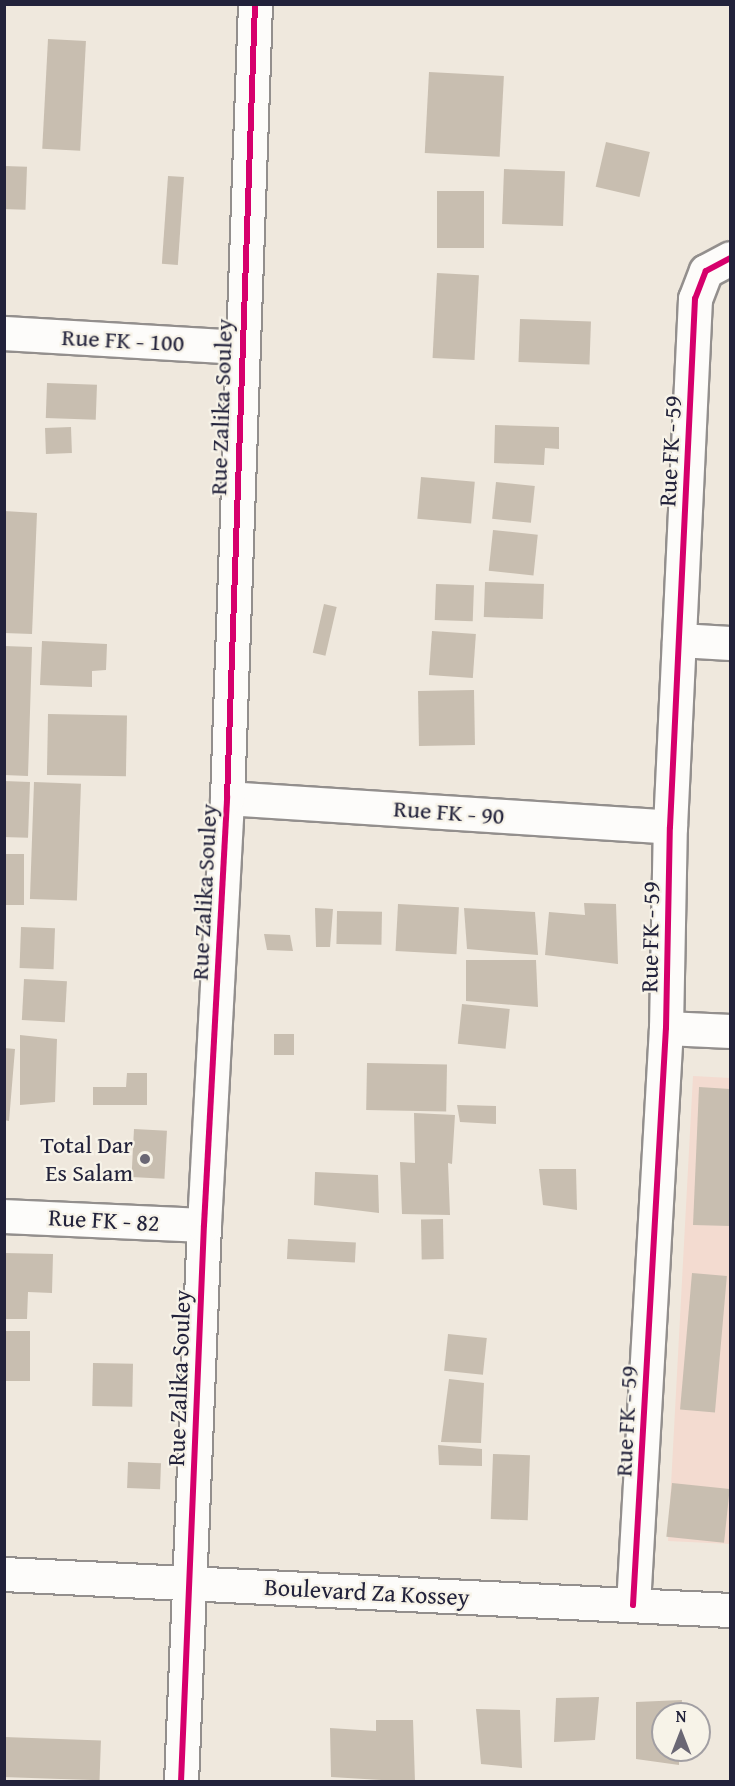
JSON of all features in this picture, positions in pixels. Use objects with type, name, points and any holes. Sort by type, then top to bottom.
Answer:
[{"type":"street","name":"Rue Zalika Souley","points":[[181,1782],[204,1225],[227,798],[241,347],[255,4]]},
{"type":"street","name":"Rue FK - 59","points":[[633,1605],[666,1029],[670,827],[695,299],[718,264]]},
{"type":"street","name":"Rue FK - 100","points":[[4,333],[241,347]]},
{"type":"street","points":[[679,640],[730,643]]},
{"type":"street","name":"Rue FK - 90","points":[[227,798],[670,827]]},
{"type":"street","points":[[666,1029],[730,1031]]},
{"type":"street","name":"Rue FK - 82","points":[[4,1216],[204,1225]]},
{"type":"street","name":"Boulevard Za Kossey","points":[[4,1574],[730,1610]]},
{"type":"shaded area","points":[[693,1076],[730,1078],[730,1544],[668,1541]]},
{"type":"building","points":[[48,39],[86,41],[80,151],[42,149]]},
{"type":"building","points":[[429,72],[504,76],[500,157],[425,153]]},
{"type":"building","points":[[606,142],[650,152],[639,197],[596,187]]},
{"type":"building","points":[[4,166],[27,167],[25,210],[4,209]]},
{"type":"building","points":[[504,169],[565,171],[563,226],[502,224]]},
{"type":"building","points":[[168,176],[184,177],[178,265],[162,264]]},
{"type":"building","points":[[437,191],[484,191],[484,248],[437,248]]},
{"type":"building","points":[[437,273],[479,275],[474,360],[433,358]]},
{"type":"building","points":[[520,319],[591,321],[589,364],[518,362]]},
{"type":"building","points":[[47,383],[97,385],[96,420],[46,418]]},
{"type":"building","points":[[495,425],[559,427],[559,449],[545,448],[544,465],[494,463]]},
{"type":"building","points":[[71,427],[72,453],[46,454],[45,428]]},
{"type":"building","points":[[421,477],[475,482],[471,524],[417,519]]},
{"type":"building","points":[[496,482],[535,486],[531,523],[492,519]]},
{"type":"building","points":[[4,511],[37,513],[32,634],[4,633]]},
{"type":"building","points":[[493,530],[538,535],[533,575],[489,571]]},
{"type":"building","points":[[485,582],[544,584],[543,619],[484,617]]},
{"type":"building","points":[[436,584],[474,585],[473,621],[435,620]]},
{"type":"building","points":[[324,604],[337,607],[325,656],[313,653]]},
{"type":"building","points":[[432,631],[476,634],[473,678],[429,675]]},
{"type":"building","points":[[42,641],[107,644],[106,670],[92,671],[92,687],[40,685]]},
{"type":"building","points":[[4,646],[32,647],[28,776],[4,775]]},
{"type":"building","points":[[474,690],[475,745],[419,746],[418,691]]},
{"type":"building","points":[[48,714],[127,715],[126,776],[47,775]]},
{"type":"building","points":[[4,781],[30,782],[28,838],[4,837]]},
{"type":"building","points":[[34,782],[81,784],[77,901],[30,899]]},
{"type":"building","points":[[4,854],[24,854],[24,905],[4,905]]},
{"type":"building","points":[[584,903],[616,904],[618,964],[545,955],[549,912],[585,915]]},
{"type":"building","points":[[398,904],[459,907],[456,954],[396,951]]},
{"type":"building","points":[[315,908],[333,909],[330,947],[316,947]]},
{"type":"building","points":[[464,908],[535,912],[538,955],[467,949]]},
{"type":"building","points":[[337,911],[382,912],[381,945],[336,944]]},
{"type":"building","points":[[21,927],[55,928],[54,969],[20,968]]},
{"type":"building","points":[[264,934],[290,935],[293,951],[267,950]]},
{"type":"building","points":[[466,960],[536,960],[538,1007],[466,1001]]},
{"type":"building","points":[[24,979],[67,981],[65,1022],[22,1020]]},
{"type":"building","points":[[462,1004],[510,1009],[506,1049],[458,1044]]},
{"type":"building","points":[[274,1034],[294,1034],[294,1055],[274,1055]]},
{"type":"building","points":[[20,1035],[57,1039],[55,1102],[20,1105]]},
{"type":"building","points":[[4,1048],[15,1049],[9,1121],[4,1120]]},
{"type":"building","points":[[367,1063],[447,1064],[446,1111],[366,1110]]},
{"type":"building","points":[[127,1073],[147,1073],[147,1105],[93,1105],[93,1087],[126,1087]]},
{"type":"building","points":[[699,1087],[730,1089],[730,1226],[693,1225]]},
{"type":"building","points":[[457,1105],[496,1106],[496,1124],[460,1122]]},
{"type":"building","points":[[414,1113],[455,1115],[452,1164],[448,1163],[450,1215],[402,1214],[400,1162],[415,1163]]},
{"type":"building","points":[[134,1129],[167,1131],[164,1179],[131,1177]]},
{"type":"building","points":[[539,1169],[576,1169],[577,1210],[543,1205]]},
{"type":"building","points":[[315,1172],[378,1175],[379,1213],[314,1205]]},
{"type":"building","points":[[421,1219],[443,1219],[444,1259],[422,1259]]},
{"type":"building","points":[[288,1239],[356,1243],[355,1263],[287,1259]]},
{"type":"building","points":[[4,1253],[53,1254],[52,1293],[28,1292],[27,1319],[4,1319]]},
{"type":"building","points":[[692,1273],[727,1276],[715,1413],[680,1409]]},
{"type":"building","points":[[4,1331],[30,1331],[30,1381],[4,1381]]},
{"type":"building","points":[[448,1334],[487,1338],[483,1375],[444,1371]]},
{"type":"building","points":[[93,1363],[133,1364],[132,1407],[92,1406]]},
{"type":"building","points":[[449,1379],[484,1383],[481,1443],[441,1442]]},
{"type":"building","points":[[438,1445],[482,1449],[482,1466],[439,1465]]},
{"type":"building","points":[[493,1454],[530,1455],[528,1520],[491,1519]]},
{"type":"building","points":[[128,1462],[161,1463],[160,1489],[127,1488]]},
{"type":"building","points":[[672,1483],[730,1489],[724,1543],[666,1537]]},
{"type":"building","points":[[599,1697],[595,1740],[554,1742],[556,1698]]},
{"type":"building","points":[[682,1700],[682,1702],[651,1702],[651,1761],[636,1759],[636,1702]]},
{"type":"building","points":[[476,1709],[520,1710],[522,1768],[481,1764]]},
{"type":"building","points":[[376,1720],[413,1720],[415,1782],[331,1777],[330,1728],[376,1731]]},
{"type":"building","points":[[4,1737],[101,1740],[100,1780],[4,1777]]},
{"type":"building","points":[[658,1762],[679,1762],[679,1765]]},
{"type":"cycle path","points":[[181,1782],[204,1225],[227,798],[255,4]]},
{"type":"cycle path","points":[[633,1605],[666,1028],[670,827],[695,299],[706,271],[730,258]]},
{"type":"place","name":"Total Dar Es Salam","points":[[145,1159]]}]
